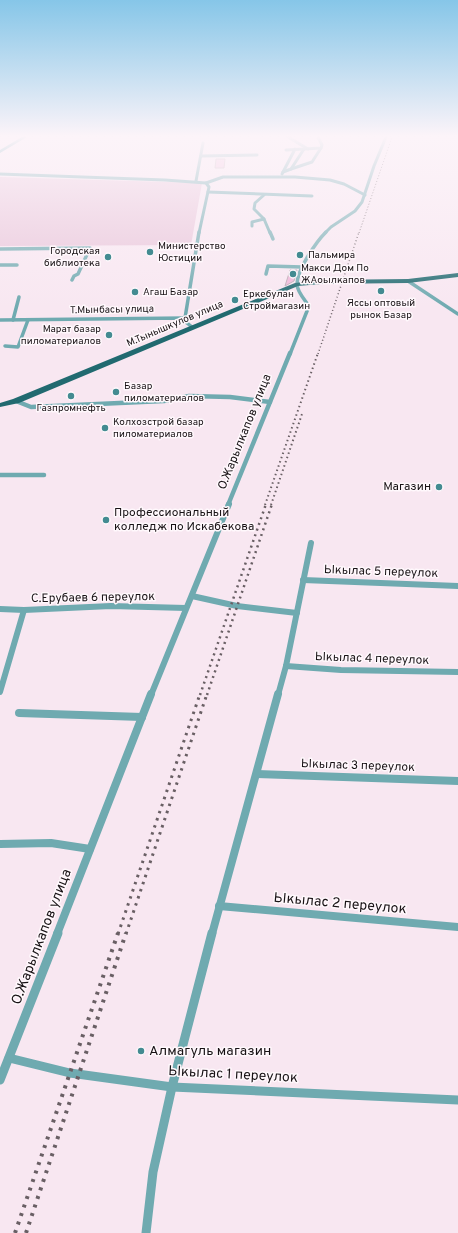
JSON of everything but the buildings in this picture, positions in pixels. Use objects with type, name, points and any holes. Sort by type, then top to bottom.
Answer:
[{"type":"main road","name":"М.Тынышкулов улица","points":[[0,405],[16,401],[297,284],[408,281],[458,275]]},
{"type":"street","points":[[192,327],[187,323],[185,318],[198,238],[207,195]]},
{"type":"street","points":[[263,195],[255,203],[254,209],[264,219],[273,239]]},
{"type":"street","points":[[277,195],[312,196]]},
{"type":"street","points":[[297,284],[302,267],[323,235],[355,211],[365,195]]},
{"type":"street","points":[[252,226],[252,222],[264,219]]},
{"type":"street","points":[[0,249],[90,248],[78,274],[74,276],[72,280]]},
{"type":"street","points":[[0,265],[17,265]]},
{"type":"street","points":[[266,274],[268,266],[302,267]]},
{"type":"street","points":[[408,281],[458,314]]},
{"type":"street","name":"О.Жарылкапов улица","points":[[0,1080],[142,717],[308,306],[299,291],[297,284]]},
{"type":"street","points":[[13,320],[19,297]]},
{"type":"street","name":"Т.Мынбасы улица","points":[[0,320],[185,318]]},
{"type":"street","points":[[5,346],[18,347],[28,320]]},
{"type":"street","points":[[16,401],[31,407],[164,401],[189,396],[230,397],[270,402]]},
{"type":"street","points":[[0,475],[44,475]]},
{"type":"street","points":[[146,1233],[153,1172],[172,1087],[219,906],[286,666],[311,543]]},
{"type":"street","name":"Ыкылас 5 переулок","points":[[303,580],[458,586]]},
{"type":"street","points":[[192,596],[237,606],[297,614]]},
{"type":"street","name":"С.Ерубаев 6 переулок","points":[[0,609],[24,610],[111,606],[186,608]]},
{"type":"street","name":"С.Ерубаев 6 переулок","points":[[0,692],[24,610]]},
{"type":"street","name":"Ыкылас 4 переулок","points":[[286,666],[341,670],[458,672]]},
{"type":"street","points":[[19,713],[142,717]]},
{"type":"street","name":"Ыкылас 3 переулок","points":[[256,774],[312,774],[458,781]]},
{"type":"street","points":[[0,844],[51,843],[90,849]]},
{"type":"street","name":"Ыкылас 2 переулок","points":[[219,906],[458,927]]},
{"type":"street","name":"Ыкылас 1 переулок","points":[[9,1058],[70,1073],[172,1087],[458,1100]]},
{"type":"shaded area","points":[[0,195],[200,195],[191,245],[0,246]]},
{"type":"railway","points":[[359,233],[372,195]]},
{"type":"railway","points":[[318,354],[359,232]]},
{"type":"railway","points":[[265,505],[318,353]]},
{"type":"railway","points":[[271,505],[302,414]]},
{"type":"railway","points":[[200,695],[266,504]]},
{"type":"railway","points":[[207,695],[272,504]]},
{"type":"railway","points":[[118,934],[200,694]]},
{"type":"railway","points":[[126,934],[207,694]]},
{"type":"railway","points":[[15,1233],[118,933]]},
{"type":"railway","points":[[26,1233],[126,933]]},
{"type":"place","name":"Министерство Юстиции","points":[[150,252]]},
{"type":"place","name":"Пальмира","points":[[300,255]]},
{"type":"place","name":"Городская библиотека","points":[[108,257]]},
{"type":"place","name":"Макси Дом По ЖАоылкапов","points":[[293,274]]},
{"type":"place","name":"Яссы оптовый рынок Базар","points":[[381,291]]},
{"type":"place","name":"Агаш Базар","points":[[135,292]]},
{"type":"place","name":"Еркебулан Строймагазин","points":[[235,300]]},
{"type":"place","name":"Марат базар пиломатериалов","points":[[109,335]]},
{"type":"place","name":"Базар пиломатериалов","points":[[116,392]]},
{"type":"place","name":"Газпромнефть","points":[[71,396]]},
{"type":"place","name":"Колхозстрой базар пиломатериалов","points":[[105,428]]},
{"type":"place","name":"Магазин","points":[[439,487]]},
{"type":"place","name":"Профессиональный колледж по Искабекова","points":[[106,520]]},
{"type":"place","name":"Алмагуль магазин","points":[[141,1051]]}]
